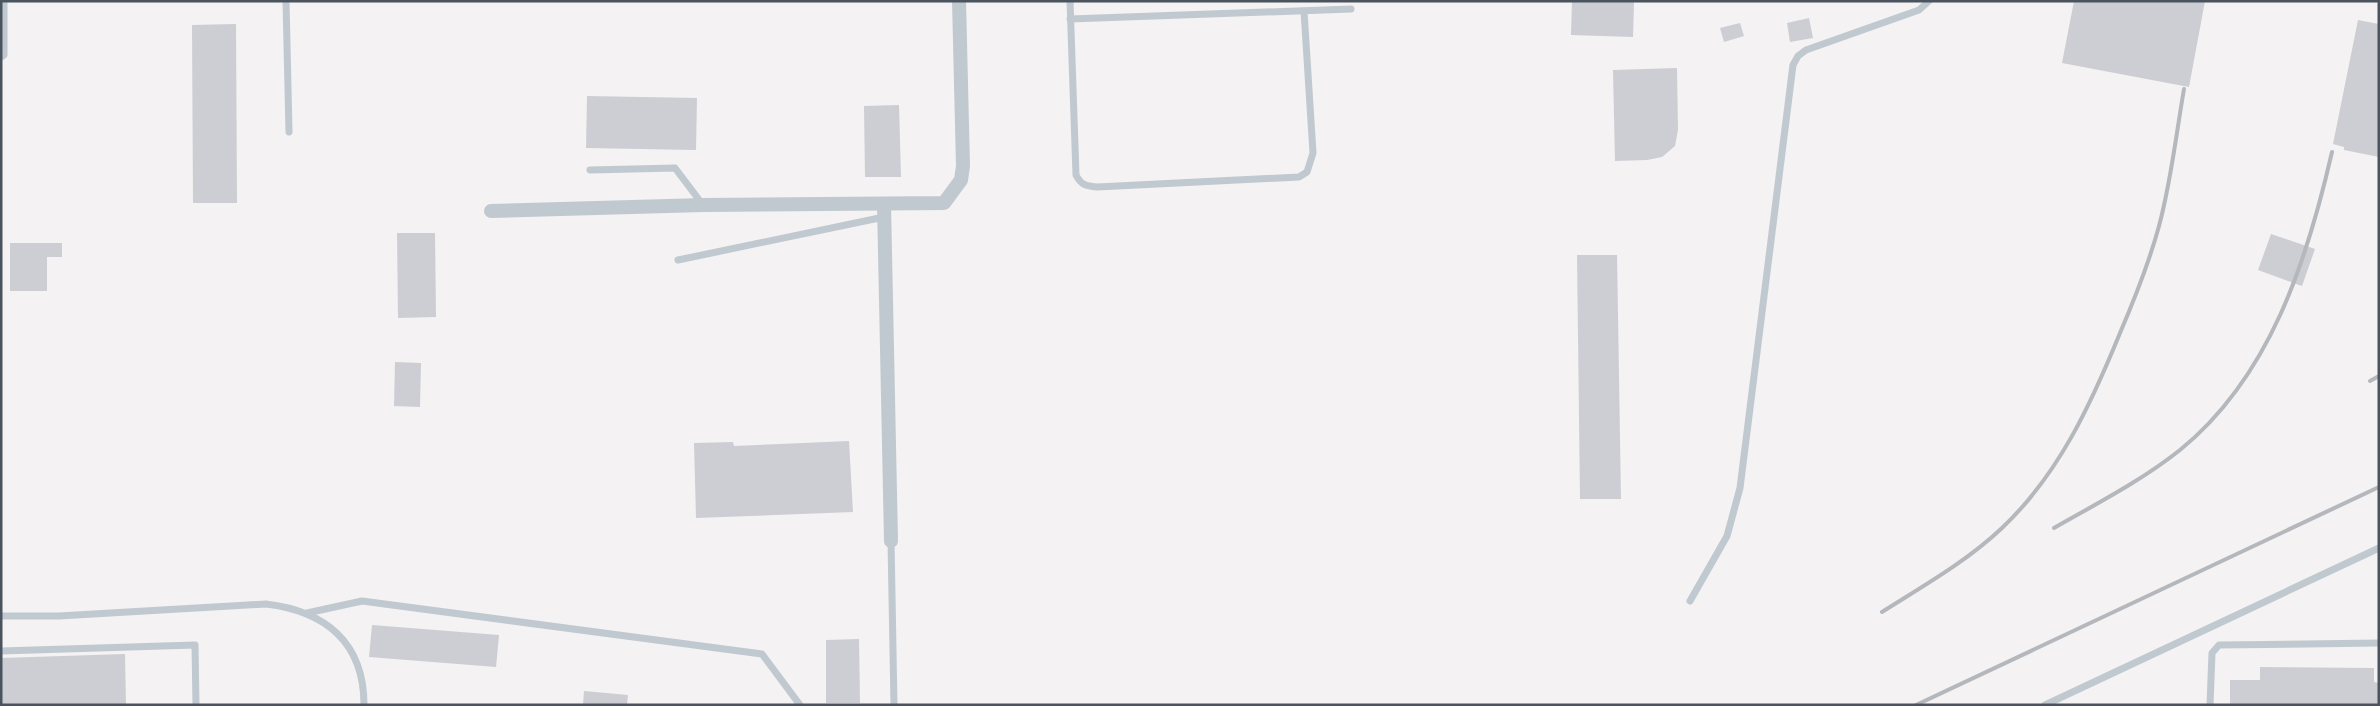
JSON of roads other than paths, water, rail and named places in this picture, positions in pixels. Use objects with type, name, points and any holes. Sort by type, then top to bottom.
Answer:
[{"type":"street","points":[[491,211],[703,205],[884,210],[944,203],[961,180],[963,166],[959,1]]},
{"type":"street","points":[[884,210],[891,541]]},
{"type":"lane","points":[[1,57],[4,55],[4,1]]},
{"type":"lane","points":[[286,1],[289,132]]},
{"type":"lane","points":[[1070,1],[1076,175],[1079,182],[1086,186],[1097,187],[1299,177],[1307,172],[1312,153],[1304,11]]},
{"type":"lane","points":[[1690,601],[1727,536],[1740,488],[1793,65],[1798,56],[1806,50],[1919,10],[1929,1]]},
{"type":"lane","points":[[1070,19],[1351,9]]},
{"type":"lane","points":[[590,170],[675,168],[703,205]]},
{"type":"lane","points":[[678,260],[884,210]]},
{"type":"lane","points":[[891,541],[894,705]]},
{"type":"lane","points":[[2045,705],[2379,548]]},
{"type":"lane","points":[[307,613],[362,601],[762,654],[800,705]]},
{"type":"lane","points":[[1,616],[59,616],[266,604],[288,607],[307,613],[328,625],[344,639],[355,657],[362,683],[364,705]]},
{"type":"lane","points":[[2210,705],[2212,653],[2219,646],[2379,643]]},
{"type":"lane","points":[[1,651],[195,645],[196,705]]},
{"type":"railway","points":[[1882,612],[1959,563],[2002,528],[2040,485],[2072,437],[2109,360],[2151,253],[2167,192],[2184,89]]},
{"type":"railway","points":[[2054,528],[2134,482],[2180,450],[2211,421],[2238,388],[2261,352],[2297,275],[2322,193],[2332,152]]},
{"type":"railway","points":[[2370,381],[2379,376]]},
{"type":"railway","points":[[1916,705],[2379,487]]}]
